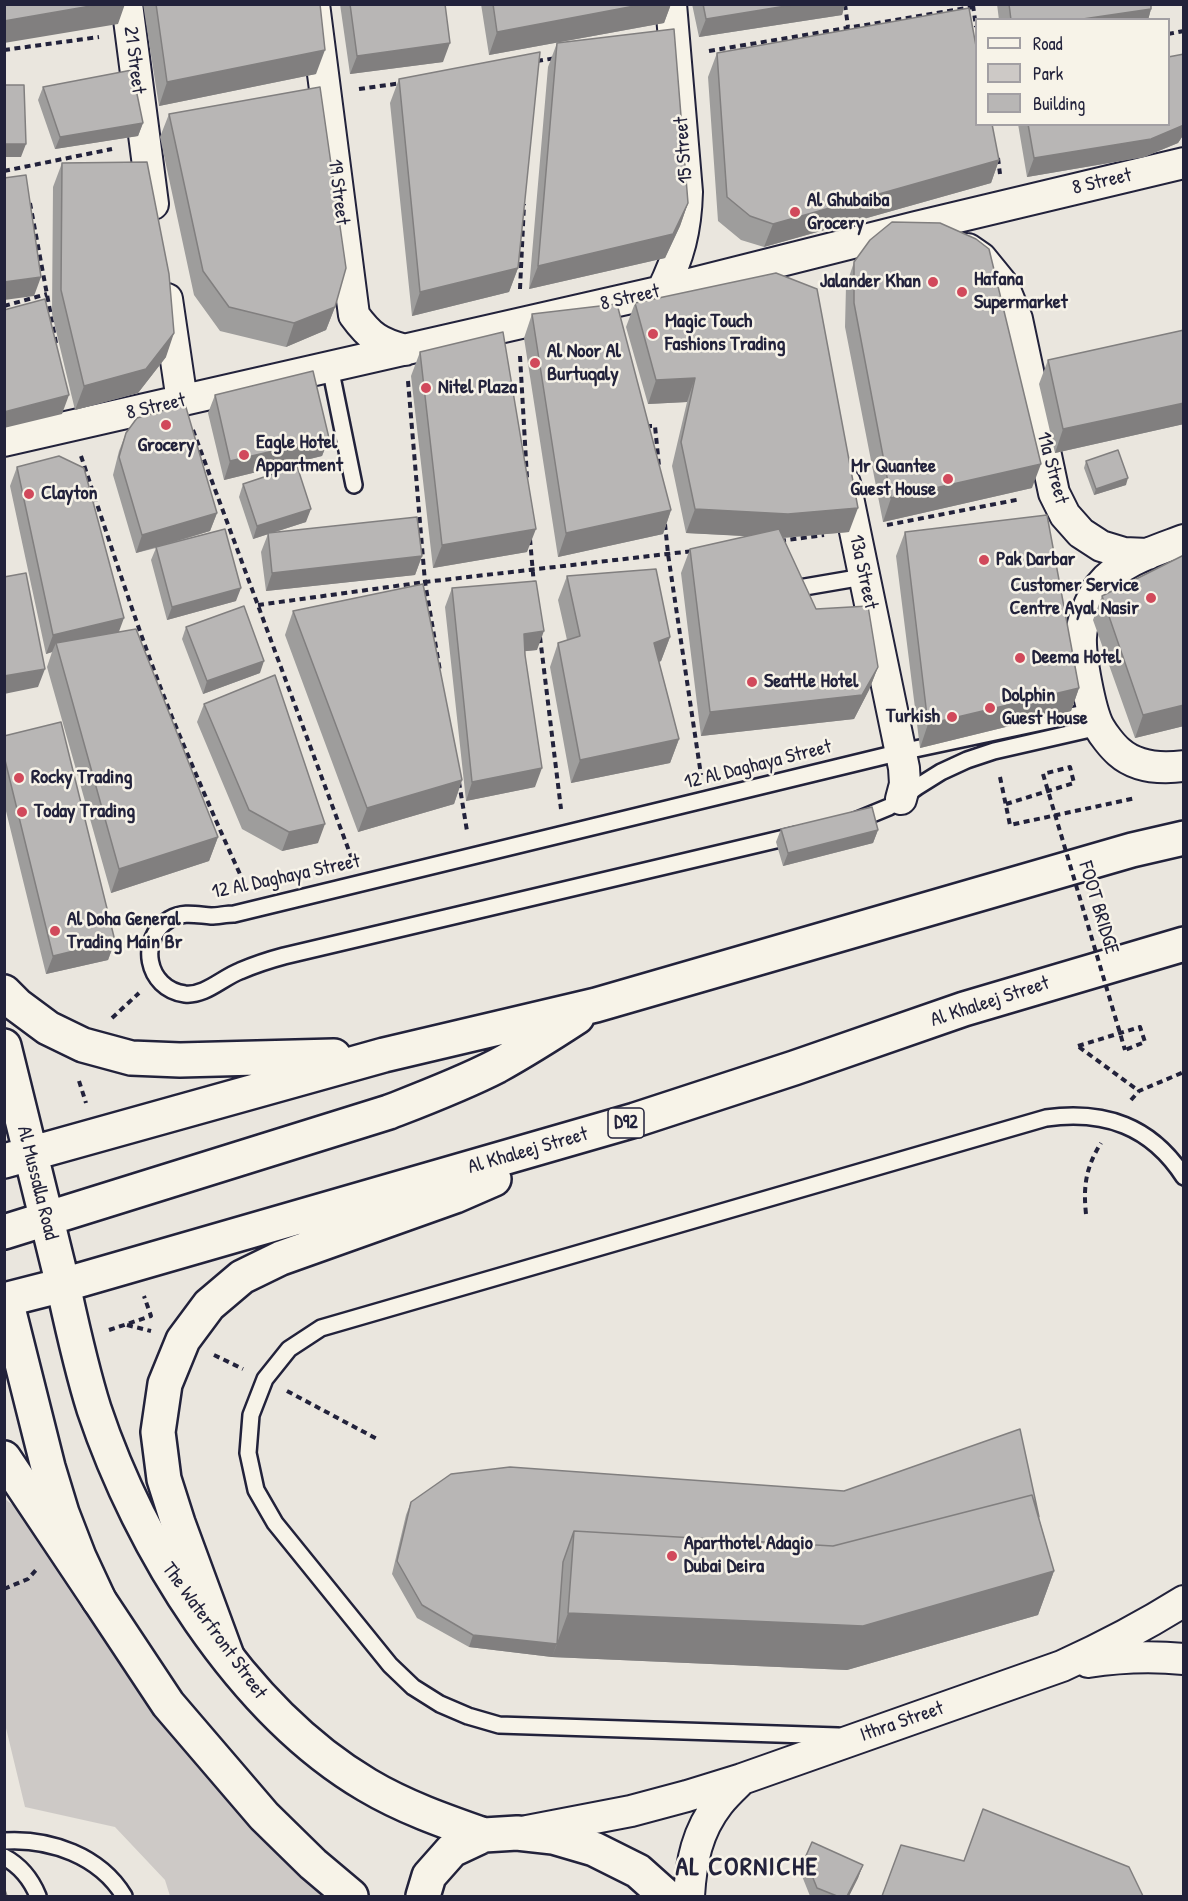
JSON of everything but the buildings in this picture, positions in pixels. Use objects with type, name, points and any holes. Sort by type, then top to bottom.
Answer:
[{"type":"main road","points":[[17,1157],[384,1054],[596,1005],[1110,856],[1184,838]]},
{"type":"main road","name":"Al Khaleej Street","points":[[5,1299],[63,1285],[635,1120],[783,1072],[964,1009],[1184,944]]},
{"type":"main road","points":[[4,992],[17,1005],[48,1028],[83,1045],[131,1058],[180,1060],[384,1054]]},
{"type":"main road","points":[[4,1232],[389,1112],[444,1091],[496,1066],[547,1037],[596,1005]]},
{"type":"main road","name":"Al Mussalla Road","points":[[4,1046],[17,1157],[46,1219],[63,1285]]},
{"type":"main road","points":[[227,1656],[164,1479],[158,1432],[165,1384],[183,1340],[209,1305],[242,1277],[281,1258],[455,1196],[635,1120]]},
{"type":"main road","name":"The Waterfront Street","points":[[63,1285],[94,1408],[119,1474],[149,1538],[186,1599],[227,1656],[267,1705],[314,1748],[366,1785],[423,1814],[484,1835]]},
{"type":"main road","points":[[5,1299],[48,1467],[70,1535],[99,1600]]},
{"type":"main road","points":[[4,1458],[168,1704],[264,1816],[313,1864],[351,1896]]},
{"type":"main road","points":[[423,1896],[429,1876],[452,1851],[484,1835],[517,1833],[553,1837],[594,1849],[638,1871],[666,1896]]},
{"type":"street","name":"19 Street","points":[[314,4],[354,315],[366,332],[384,345],[405,350]]},
{"type":"street","name":"15 Street","points":[[662,291],[674,267],[682,243],[687,192],[671,4]]},
{"type":"street","name":"21 Street","points":[[129,19],[158,236]]},
{"type":"street","name":"8 Street","points":[[4,441],[662,291],[1184,163]]},
{"type":"street","name":"11a Street","points":[[916,227],[950,238],[981,258],[1003,285],[1017,319],[1054,493],[1065,515],[1081,533],[1101,546],[1124,553],[1148,554]]},
{"type":"street","points":[[750,270],[772,277],[791,290]]},
{"type":"street","points":[[163,272],[182,401]]},
{"type":"street","name":"13a Street","points":[[839,453],[904,768],[905,784],[901,799]]},
{"type":"street","points":[[1184,540],[1121,567],[1101,585],[1087,610],[1081,636],[1083,664],[1096,719],[1119,752],[1140,765],[1164,768],[1184,766]]},
{"type":"street","name":"Ithra Street","points":[[517,1833],[631,1811],[742,1779],[1062,1666],[1148,1624],[1184,1601]]},
{"type":"street","name":"Ithra Street","points":[[1062,1666],[1110,1658],[1184,1659]]},
{"type":"street","name":"Ithra Street","points":[[689,1896],[691,1865],[701,1832],[719,1803],[742,1779]]},
{"type":"lane","points":[[330,367],[354,485]]},
{"type":"lane","points":[[793,588],[863,577]]},
{"type":"lane","points":[[838,825],[875,814],[933,777],[967,760],[1096,719]]},
{"type":"lane","name":"12 Al Daghaya Street","points":[[815,830],[284,956],[238,972],[202,992],[185,994],[169,988],[156,978],[149,961],[149,944],[157,928],[171,918],[188,913],[211,916],[234,914],[901,752],[1096,719]]},
{"type":"lane","points":[[859,1737],[499,1725],[468,1716],[440,1704],[413,1687],[390,1665],[274,1523],[256,1490],[248,1453],[251,1415],[265,1379],[289,1350],[321,1328],[1046,1118],[1069,1114],[1116,1121],[1146,1136],[1172,1159],[1184,1177]]},
{"type":"lane","points":[[4,1841],[32,1841],[58,1846],[81,1856],[102,1871],[124,1896]]},
{"type":"lane","points":[[4,1857],[18,1865],[26,1874],[38,1896]]},
{"type":"path","points":[[845,4],[848,27]]},
{"type":"path","points":[[675,38],[705,51],[973,5]]},
{"type":"path","points":[[4,50],[129,19]]},
{"type":"path","points":[[532,62],[565,56]]},
{"type":"path","points":[[326,95],[406,82]]},
{"type":"path","points":[[4,171],[144,142]]},
{"type":"path","points":[[996,148],[1006,205]]},
{"type":"path","points":[[525,193],[518,324],[527,488]]},
{"type":"path","points":[[30,202],[57,349]]},
{"type":"path","points":[[4,306],[47,294]]},
{"type":"path","points":[[405,350],[426,582],[441,673]]},
{"type":"path","points":[[182,401],[361,882]]},
{"type":"path","points":[[71,426],[138,625],[174,721],[213,815],[256,908]]},
{"type":"path","points":[[645,426],[655,426],[660,472]]},
{"type":"path","points":[[772,542],[854,532],[1054,493]]},
{"type":"path","points":[[664,519],[705,799]]},
{"type":"path","points":[[530,535],[535,593]]},
{"type":"path","points":[[258,605],[426,582],[703,550]]},
{"type":"path","points":[[539,627],[564,833]]},
{"type":"path","name":"FOOT BRIDGE","points":[[1137,798],[1010,825],[1005,804],[1074,783],[1070,767],[1043,774],[1125,1050],[1145,1042],[1140,1027],[1078,1046],[1139,1090]]},
{"type":"path","points":[[458,776],[471,856]]},
{"type":"green space","points":[[4,1498],[49,1535],[197,1767],[325,1896],[170,1896],[165,1880],[115,1827],[25,1807],[5,1724]]},
{"type":"place","name":"Al Ghubaiba Grocery","points":[[795,212]]},
{"type":"place","name":"Jalander Khan","points":[[933,282]]},
{"type":"place","name":"Hafana Supermarket","points":[[962,292]]},
{"type":"place","name":"Magic Touch Fashions Trading","points":[[653,334]]},
{"type":"place","name":"Al Noor Al Burtuqaly","points":[[535,363]]},
{"type":"place","name":"Nitel Plaza","points":[[426,388]]},
{"type":"place","name":"Grocery","points":[[166,425]]},
{"type":"place","name":"Eagle Hotel Appartment","points":[[244,455]]},
{"type":"place","name":"Mr Quantee Guest House","points":[[948,479]]},
{"type":"place","name":"Clayton","points":[[29,494]]},
{"type":"place","name":"Pak Darbar","points":[[984,560]]},
{"type":"place","name":"Customer Service Centre Ayal Nasir","points":[[1151,598]]},
{"type":"place","name":"Deema Hotel","points":[[1020,658]]},
{"type":"place","name":"Seattle Hotel","points":[[752,682]]},
{"type":"place","name":"Dolphin Guest House","points":[[990,708]]},
{"type":"place","name":"Turkish","points":[[952,717]]},
{"type":"place","name":"Rocky Trading","points":[[19,778]]},
{"type":"place","name":"Today Trading","points":[[22,812]]},
{"type":"place","name":"Al Doha General Trading Main Br","points":[[55,931]]},
{"type":"place","name":"Aparthotel Adagio Dubai Deira","points":[[672,1556]]},
{"type":"district","name":"AL CORNICHE","points":[[747,1868]]}]
